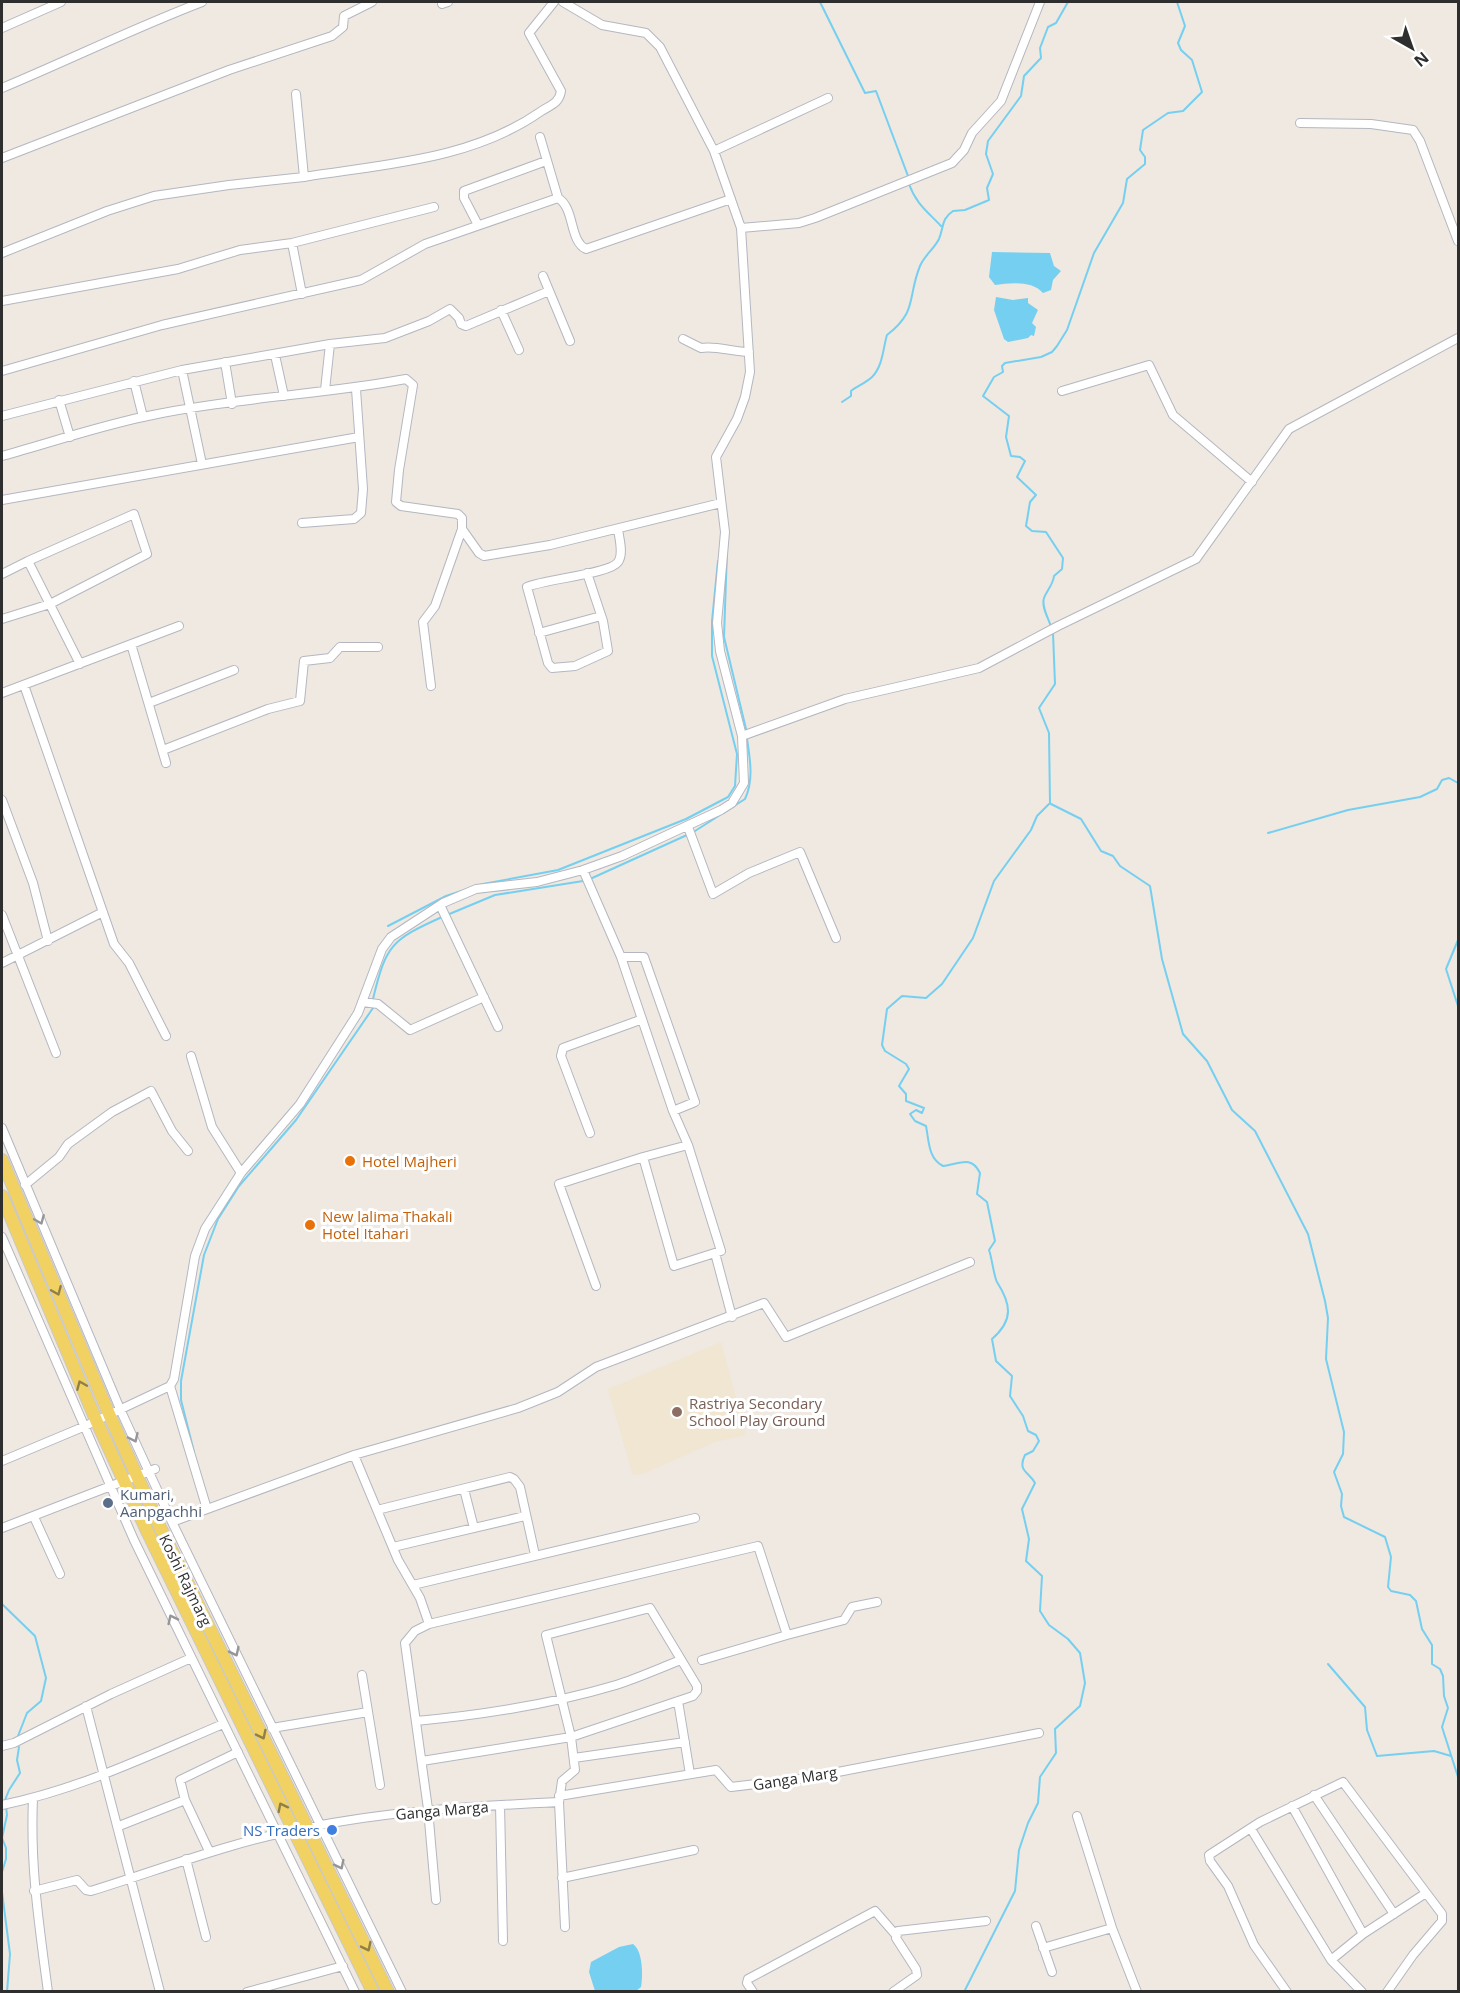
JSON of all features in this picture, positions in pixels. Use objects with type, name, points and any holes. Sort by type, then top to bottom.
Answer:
[{"type":"main road","name":"Koshi Rajmarg","points":[[2,1160],[115,1411],[147,1472],[314,1826],[388,1992]]},
{"type":"main road","name":"Koshi Rajmarg","points":[[2,1196],[124,1482],[373,1992]]},
{"type":"street","points":[[2,28],[61,2]]},
{"type":"street","points":[[2,88],[45,72],[93,47],[202,2]]},
{"type":"street","points":[[2,158],[219,74],[332,36],[343,27],[344,16],[372,2]]},
{"type":"street","points":[[2,253],[107,211],[154,196],[229,184],[304,177],[440,155],[502,133],[555,104],[561,91],[529,33],[554,2]]},
{"type":"street","points":[[2,1461],[170,1386],[174,1379],[195,1256],[205,1229],[241,1173],[300,1104],[358,1013],[382,949],[391,937],[440,905],[476,890],[537,882],[583,870],[688,827],[721,810],[740,793],[744,783],[742,736],[720,651],[717,623],[725,532],[716,457],[737,419],[745,397],[750,352],[741,228],[714,151],[674,71],[653,38],[638,30],[602,25],[563,2]]},
{"type":"street","points":[[741,228],[799,223],[952,163],[964,150],[972,133],[1001,101],[1040,2]]},
{"type":"street","points":[[296,94],[304,177]]},
{"type":"street","points":[[714,151],[828,98]]},
{"type":"street","points":[[1300,123],[1371,124],[1413,130],[1420,141],[1458,241]]},
{"type":"street","points":[[540,137],[558,198],[566,205],[580,246],[586,249],[731,199]]},
{"type":"street","points":[[478,225],[464,198],[464,191],[546,161]]},
{"type":"street","points":[[2,371],[162,325],[360,280],[425,244],[558,198]]},
{"type":"street","points":[[2,302],[178,269],[240,250],[292,243],[434,207]]},
{"type":"street","points":[[292,243],[302,294]]},
{"type":"street","points":[[543,276],[570,341]]},
{"type":"street","points":[[2,416],[182,370],[330,344],[385,338],[429,321],[450,309],[459,318],[461,324],[466,326],[549,291]]},
{"type":"street","points":[[501,310],[519,350]]},
{"type":"street","points":[[742,736],[845,699],[979,668],[1054,628],[1196,559],[1288,429],[1458,338]]},
{"type":"street","points":[[683,339],[701,348],[711,346],[730,352],[750,352]]},
{"type":"street","points":[[325,390],[330,344]]},
{"type":"street","points":[[275,355],[284,396]]},
{"type":"street","points":[[225,362],[232,404]]},
{"type":"street","points":[[1062,391],[1149,365],[1173,415],[1252,482]]},
{"type":"street","points":[[182,370],[202,465]]},
{"type":"street","points":[[2,456],[143,417],[325,390],[356,389],[406,379],[411,382],[413,389],[395,500],[401,506],[458,514],[462,518],[462,529],[435,606],[423,622],[431,686]]},
{"type":"street","points":[[134,381],[143,417]]},
{"type":"street","points":[[302,523],[358,517],[363,489],[356,389]]},
{"type":"street","points":[[59,400],[70,437]]},
{"type":"street","points":[[2,500],[359,437]]},
{"type":"street","points":[[462,529],[479,553],[484,556],[618,529],[722,503]]},
{"type":"street","points":[[2,574],[134,514],[147,554],[50,604],[2,619]]},
{"type":"street","points":[[587,573],[602,616],[608,651],[575,666],[552,668],[548,663],[527,587],[587,573],[610,569],[617,564],[620,558],[618,529]]},
{"type":"street","points":[[28,561],[80,664]]},
{"type":"street","points":[[539,633],[602,616]]},
{"type":"street","points":[[2,693],[179,626]]},
{"type":"street","points":[[131,644],[166,763]]},
{"type":"street","points":[[163,750],[268,709],[300,701],[304,661],[330,658],[340,647],[378,647]]},
{"type":"street","points":[[149,703],[234,670]]},
{"type":"street","points":[[24,685],[114,944],[129,963],[166,1036]]},
{"type":"street","points":[[2,800],[33,883],[48,941]]},
{"type":"street","points":[[688,827],[713,894],[749,873],[800,852],[836,938]]},
{"type":"street","points":[[583,870],[621,957],[640,1020],[673,1111],[688,1145],[721,1251],[674,1266],[643,1156]]},
{"type":"street","points":[[440,905],[498,1027]]},
{"type":"street","points":[[2,963],[103,912]]},
{"type":"street","points":[[2,915],[56,1053]]},
{"type":"street","points":[[621,957],[644,957],[695,1102],[673,1111]]},
{"type":"street","points":[[362,1002],[378,1004],[410,1030],[484,997]]},
{"type":"street","points":[[590,1132],[561,1056],[563,1048],[640,1020]]},
{"type":"street","points":[[191,1056],[212,1127],[241,1173]]},
{"type":"street","points":[[25,1185],[59,1157],[68,1144],[112,1112],[151,1091],[172,1131],[188,1151]]},
{"type":"street","points":[[2,1128],[115,1411]]},
{"type":"street","points":[[596,1286],[559,1184],[643,1156],[688,1145]]},
{"type":"street","points":[[2,1237],[82,1427],[110,1487],[223,1724],[356,1992]]},
{"type":"street","points":[[715,1253],[732,1317]]},
{"type":"street","points":[[172,1522],[354,1455],[518,1408],[558,1392],[596,1367],[765,1303],[786,1337],[970,1262]]},
{"type":"street","points":[[170,1386],[207,1509]]},
{"type":"street","points":[[354,1455],[429,1624]]},
{"type":"street","points":[[2,1528],[147,1472],[272,1728],[314,1826],[402,1992]]},
{"type":"street","points":[[377,1510],[510,1477],[520,1487],[536,1556]]},
{"type":"street","points":[[464,1489],[474,1528]]},
{"type":"street","points":[[393,1547],[525,1516]]},
{"type":"street","points":[[34,1517],[60,1574]]},
{"type":"street","points":[[413,1585],[695,1518]]},
{"type":"street","points":[[436,1900],[428,1809],[405,1643],[415,1631],[429,1624],[758,1546],[787,1635]]},
{"type":"street","points":[[702,1660],[844,1620],[852,1607],[877,1602]]},
{"type":"street","points":[[422,1761],[571,1737],[693,1696],[697,1691],[650,1608],[546,1635],[571,1737],[575,1770],[562,1781],[559,1799],[564,1928]]},
{"type":"street","points":[[2,1746],[14,1743],[86,1706],[191,1658]]},
{"type":"street","points":[[416,1721],[454,1717],[617,1685],[681,1660]]},
{"type":"street","points":[[362,1675],[380,1785]]},
{"type":"street","points":[[678,1701],[690,1774]]},
{"type":"street","points":[[86,1706],[106,1774],[160,1992]]},
{"type":"street","points":[[272,1728],[368,1712]]},
{"type":"street","points":[[2,1805],[33,1798],[128,1767],[223,1724]]},
{"type":"street","name":"Ganga Marg","points":[[559,1799],[716,1770],[720,1771],[728,1786],[807,1778],[1039,1733]]},
{"type":"street","points":[[574,1758],[685,1742]]},
{"type":"street","points":[[209,1851],[185,1800],[180,1780],[238,1752]]},
{"type":"street","points":[[1287,1992],[1254,1945],[1228,1886],[1209,1860],[1211,1853],[1251,1830],[1260,1822],[1341,1782],[1345,1783],[1442,1914],[1442,1922],[1413,1955],[1387,1992]]},
{"type":"street","points":[[1314,1795],[1394,1914]]},
{"type":"street","points":[[33,1798],[31,1852],[34,1891],[48,1992]]},
{"type":"street","name":"Ganga Marga","points":[[34,1891],[77,1880],[86,1890],[91,1891],[209,1851],[314,1826],[428,1809],[559,1799]]},
{"type":"street","points":[[118,1826],[185,1800]]},
{"type":"street","points":[[500,1805],[503,1941]]},
{"type":"street","points":[[1292,1806],[1363,1934]]},
{"type":"street","points":[[1077,1816],[1112,1928],[1137,1992]]},
{"type":"street","points":[[1251,1830],[1332,1960],[1362,1992]]},
{"type":"street","points":[[562,1878],[694,1850]]},
{"type":"street","points":[[186,1859],[206,1937]]},
{"type":"street","points":[[1332,1960],[1363,1934],[1425,1893]]},
{"type":"street","points":[[753,1992],[747,1983],[748,1979],[875,1911],[895,1934],[916,1969],[917,1975],[893,1992]]},
{"type":"street","points":[[895,1934],[903,1929],[986,1922]]},
{"type":"street","points":[[1036,1926],[1052,1972]]},
{"type":"street","points":[[1043,1948],[1112,1928]]},
{"type":"street","points":[[247,1992],[343,1966]]},
{"type":"street","points":[[283,1981],[286,1992]]},
{"type":"shaded area","name":"Rastriya Secondary School Play Ground","points":[[721,1342],[746,1435],[715,1442],[643,1474],[633,1475],[608,1389]]},
{"type":"water","points":[[992,252],[1050,253],[1054,266],[1061,271],[1053,280],[1051,290],[1043,293],[1027,284],[995,285],[989,277]]},
{"type":"water","points":[[996,297],[1013,300],[1028,298],[1028,303],[1038,310],[1032,323],[1036,327],[1034,336],[1008,342],[1004,339],[994,310]]},
{"type":"water","points":[[633,1944],[639,1952],[642,1970],[641,1987],[636,1991],[595,1991],[589,1972],[591,1962],[619,1947]]},
{"type":"waterway","points":[[820,2],[865,93],[876,91],[908,176]]},
{"type":"waterway","points":[[842,402],[851,396],[851,391],[876,373],[887,335],[908,311],[920,266],[939,239],[946,217],[953,211],[965,210],[989,200],[987,188],[993,174],[986,154],[988,141],[1021,96],[1024,76],[1041,58],[1040,48],[1048,27],[1056,23],[1068,2]]},
{"type":"waterway","points":[[1051,627],[1043,602],[1054,576],[1062,569],[1063,558],[1046,532],[1032,531],[1026,526],[1030,502],[1036,495],[1017,477],[1025,461],[1020,457],[1011,456],[1006,437],[1009,416],[983,396],[994,377],[1003,372],[1002,366],[1005,363],[1041,357],[1052,352],[1057,346],[1067,330],[1094,253],[1123,203],[1127,179],[1145,164],[1145,157],[1140,150],[1143,130],[1168,113],[1183,111],[1202,92],[1192,60],[1181,50],[1178,43],[1185,26],[1177,2]]},
{"type":"waterway","points":[[909,184],[919,202],[941,226]]},
{"type":"waterway","points":[[727,551],[724,637],[746,729]]},
{"type":"waterway","points":[[388,926],[446,896],[483,884],[558,870],[686,819],[728,797],[735,786],[737,754],[712,656],[712,621],[718,561]]},
{"type":"waterway","points":[[964,1992],[1015,1891],[1019,1850],[1038,1803],[1040,1777],[1056,1753],[1055,1729],[1080,1706],[1085,1683],[1080,1653],[1068,1639],[1049,1625],[1040,1611],[1042,1576],[1026,1561],[1029,1539],[1022,1509],[1035,1483],[1022,1465],[1025,1455],[1033,1451],[1039,1441],[1036,1435],[1028,1431],[1023,1416],[1010,1396],[1012,1376],[996,1361],[992,1339],[1004,1325],[1008,1312],[1005,1298],[996,1280],[989,1250],[995,1241],[987,1202],[977,1194],[980,1173],[973,1164],[968,1162],[943,1166],[934,1158],[926,1126],[915,1121],[910,1114],[916,1110],[922,1113],[924,1108],[906,1101],[906,1094],[899,1086],[909,1069],[906,1064],[885,1051],[882,1045],[887,1009],[902,996],[926,998],[942,984],[973,938],[994,881],[1031,830],[1037,816],[1050,803],[1049,733],[1039,708],[1055,684],[1053,633]]},
{"type":"waterway","points":[[695,831],[745,799],[750,777],[747,739]]},
{"type":"waterway","points":[[1268,833],[1348,810],[1420,797],[1437,789],[1442,780],[1449,778],[1458,783]]},
{"type":"waterway","points":[[1051,804],[1081,819],[1101,851],[1113,856],[1120,866],[1150,886],[1162,959],[1183,1034],[1207,1061],[1232,1110],[1255,1131],[1308,1234],[1325,1301],[1328,1318],[1326,1359],[1344,1432],[1343,1454],[1334,1472],[1342,1494],[1341,1506],[1344,1517],[1385,1537],[1391,1557],[1388,1587],[1391,1591],[1410,1595],[1416,1601],[1422,1629],[1432,1645],[1432,1664],[1440,1669],[1443,1676],[1444,1696],[1448,1708],[1442,1727],[1458,1777]]},
{"type":"waterway","points":[[590,879],[687,835]]},
{"type":"waterway","points":[[447,915],[495,895],[583,881]]},
{"type":"waterway","points":[[373,999],[382,967],[393,946],[412,932],[442,917]]},
{"type":"waterway","points":[[1458,940],[1446,969],[1458,1006]]},
{"type":"waterway","points":[[194,1452],[181,1400],[181,1381],[204,1255],[218,1219],[239,1186],[296,1120],[373,1008]]},
{"type":"waterway","points":[[2,1604],[35,1636],[46,1678],[41,1701],[27,1713],[18,1736]]},
{"type":"waterway","points":[[1328,1664],[1365,1707],[1367,1730],[1377,1756],[1434,1751],[1451,1756]]},
{"type":"waterway","points":[[5,1800],[20,1773],[17,1760],[19,1747]]},
{"type":"waterway","points":[[2,1872],[6,1859],[6,1848],[2,1838],[7,1815],[6,1806]]},
{"type":"waterway","points":[[2,1892],[10,1954],[7,1992]]},
{"type":"place","name":"Hotel Majheri","points":[[350,1161]]},
{"type":"place","name":"New lalima Thakali Hotel Itahari","points":[[310,1225]]},
{"type":"place","name":"Rastriya Secondary School Play Ground","points":[[677,1412]]},
{"type":"place","name":"Kumari, Aanpgachhi","points":[[108,1503]]},
{"type":"place","name":"NS Traders","points":[[332,1830]]}]
